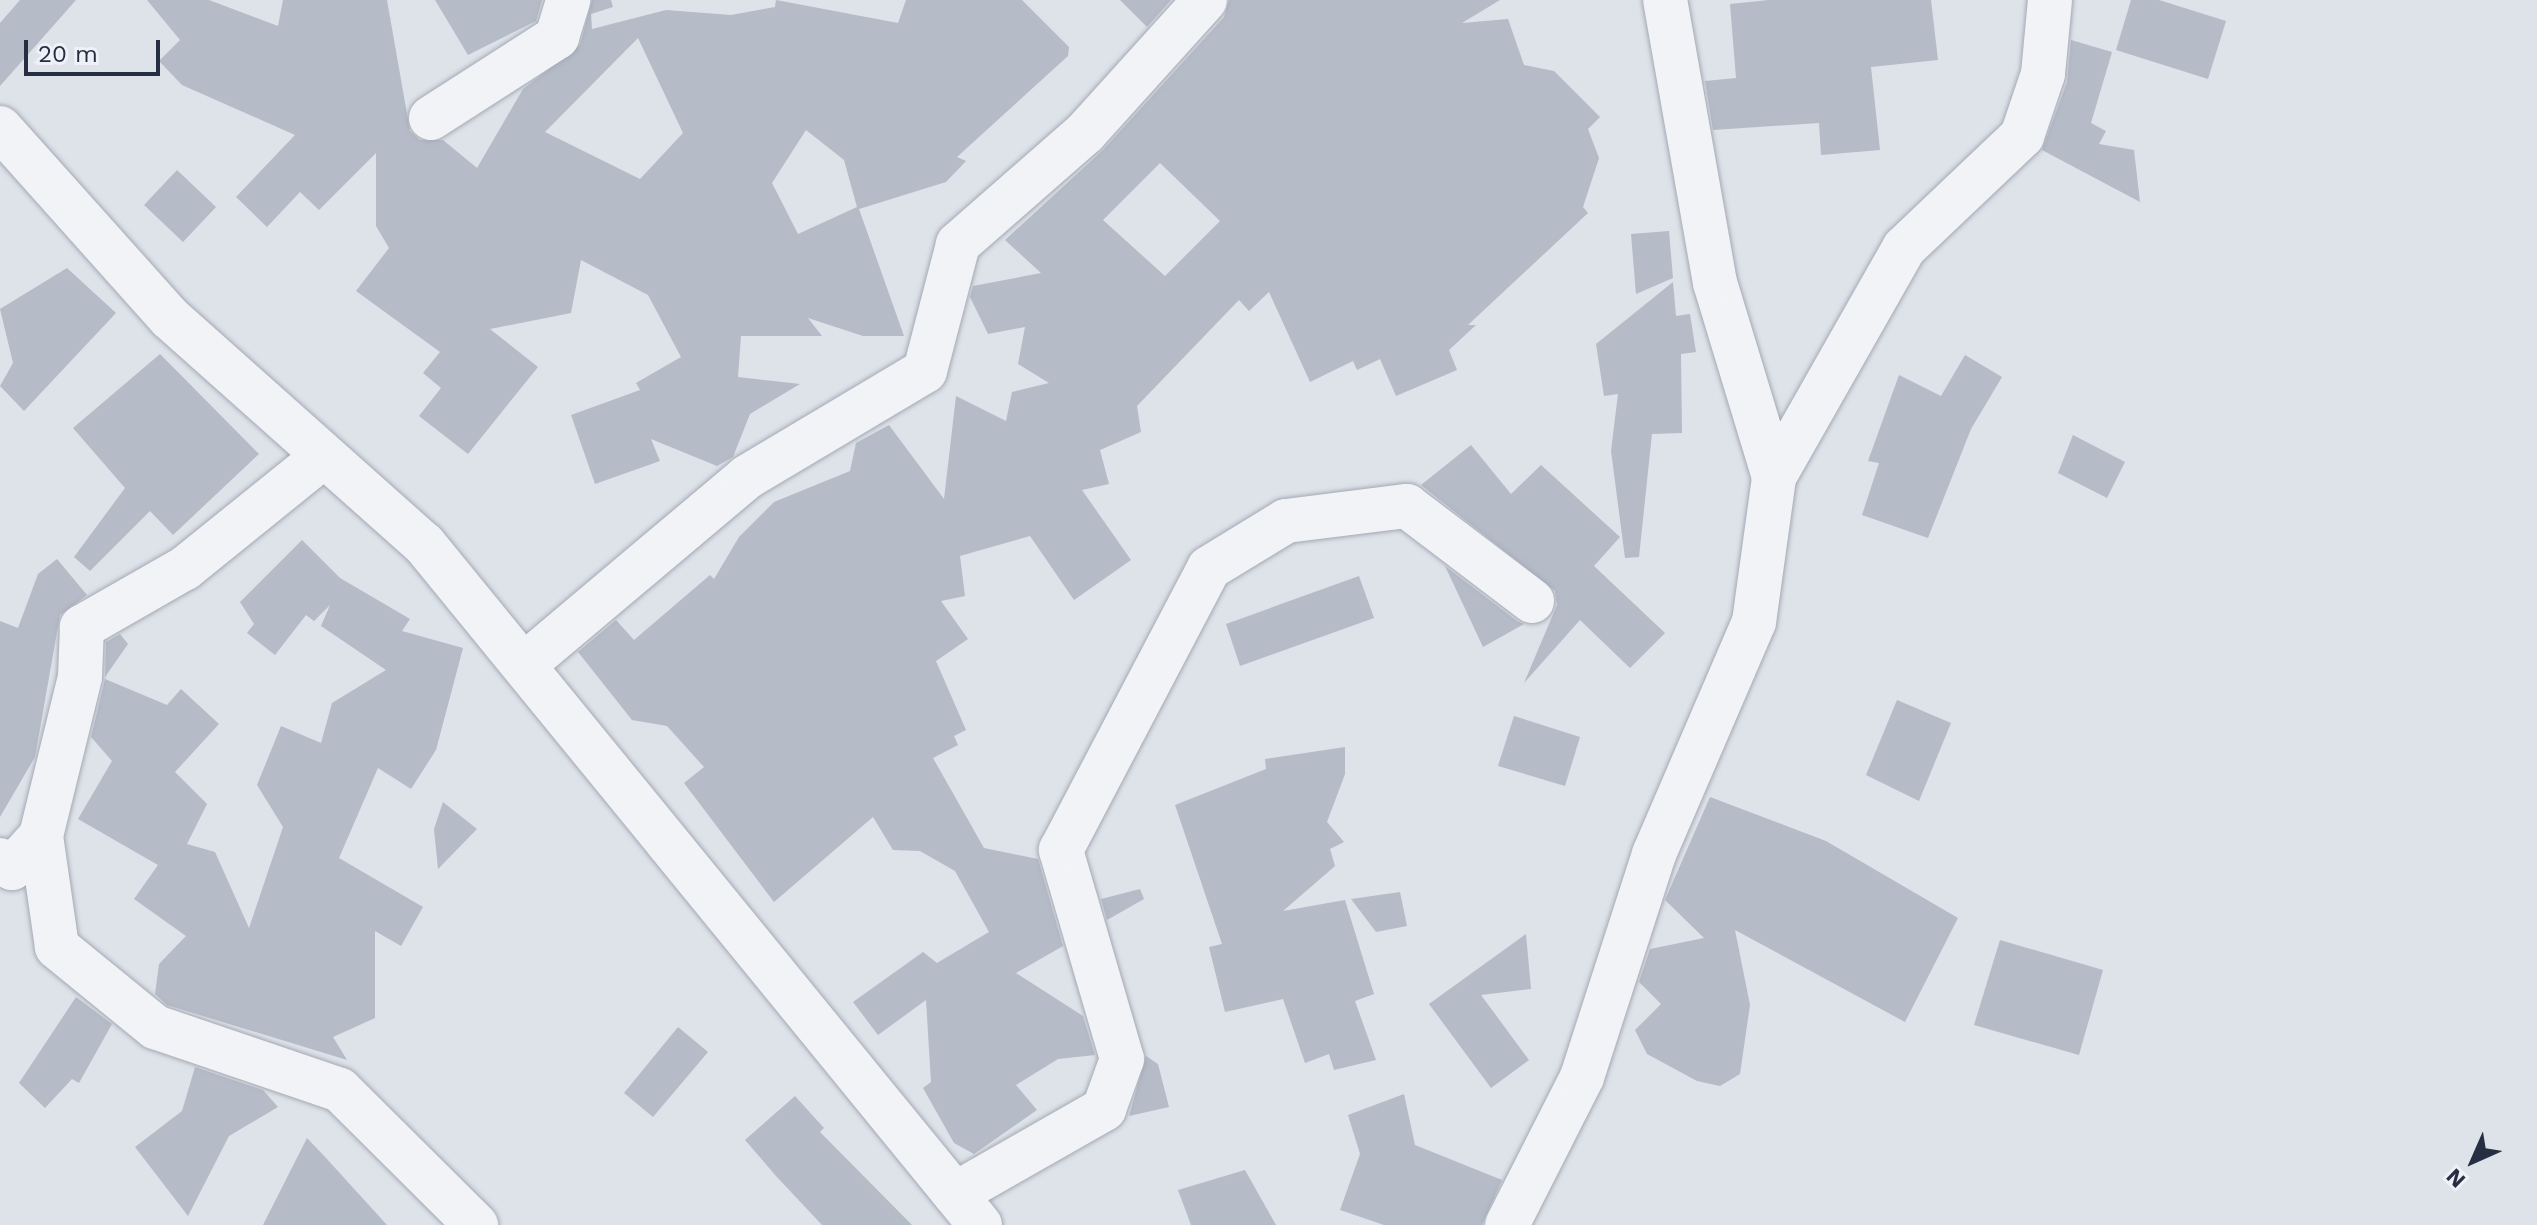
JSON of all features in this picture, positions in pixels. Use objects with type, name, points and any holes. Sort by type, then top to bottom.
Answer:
[{"type":"street","points":[[431,118],[557,37],[568,0]]},
{"type":"street","points":[[525,664],[747,477],[925,371],[958,244],[1085,133],[1205,0]]},
{"type":"street","points":[[1665,0],[1715,283],[1774,477]]},
{"type":"street","points":[[1507,1225],[1582,1077],[1654,854],[1754,622],[1774,477],[1904,248],[2022,136],[2043,74],[2050,0]]},
{"type":"street","points":[[0,128],[170,318],[424,544],[525,664],[967,1210],[1104,1109],[1122,1059],[1061,850],[1209,568],[1286,521],[1407,506],[1532,601]]},
{"type":"street","points":[[324,456],[185,568],[82,627],[80,677],[41,836],[57,947],[155,1027],[340,1090],[476,1225]]},
{"type":"street","points":[[0,860],[12,868],[41,836]]},
{"type":"building","points":[[20,0],[76,0],[0,86],[0,23]]},
{"type":"building","points":[[147,0],[209,0],[278,26],[283,0],[387,0],[410,131],[420,140],[443,140],[477,168],[523,89],[580,45],[592,0],[611,0],[613,7],[591,14],[592,29],[666,10],[731,15],[775,7],[776,0],[898,23],[906,0],[1022,0],[1069,47],[1068,56],[957,157],[966,161],[946,182],[859,209],[904,336],[863,336],[808,318],[822,336],[741,336],[738,377],[800,384],[750,414],[733,457],[717,466],[651,439],[660,461],[595,484],[571,415],[640,390],[636,383],[681,357],[648,295],[581,260],[571,313],[490,329],[538,367],[468,454],[419,416],[441,388],[423,373],[440,352],[356,291],[389,248],[376,226],[376,153],[319,210],[300,192],[267,227],[236,197],[295,135],[182,85],[159,61],[180,40]],"holes":[[[638,38],[683,133],[640,179],[545,132]],[[806,130],[844,160],[857,207],[798,234],[772,183]]]},
{"type":"building","points":[[435,0],[542,0],[536,21],[468,55]]},
{"type":"building","points":[[1120,0],[1171,0],[1147,27]]},
{"type":"building","points":[[1229,0],[1500,0],[1462,23],[1508,19],[1524,65],[1554,71],[1600,117],[1588,129],[1599,158],[1583,207],[1588,213],[1468,325],[1476,325],[1449,350],[1457,370],[1396,396],[1380,359],[1357,370],[1353,361],[1310,382],[1269,292],[1249,311],[1239,300],[1137,406],[1141,432],[1100,450],[1109,484],[1082,490],[1131,560],[1074,600],[1030,536],[960,556],[965,596],[941,601],[968,639],[936,661],[966,730],[954,736],[958,745],[933,758],[984,848],[1038,859],[1063,946],[1016,973],[1083,1016],[1095,1055],[1058,1059],[1016,1085],[1037,1110],[974,1154],[954,1143],[923,1088],[931,1082],[926,1000],[878,1035],[853,1002],[923,952],[937,963],[989,932],[955,871],[920,851],[893,850],[873,817],[774,902],[684,783],[704,767],[667,726],[632,720],[578,652],[616,620],[634,640],[710,575],[714,579],[739,537],[774,502],[850,471],[856,443],[889,425],[944,499],[956,396],[1006,421],[1012,392],[1049,383],[1018,364],[1025,327],[988,334],[970,297],[973,286],[1041,273],[1005,240],[1103,150],[1224,17]],"holes":[[[1160,163],[1220,221],[1165,276],[1103,220]]]},
{"type":"building","points":[[1769,0],[1931,0],[1938,60],[1871,67],[1880,150],[1821,155],[1819,123],[1713,130],[1705,81],[1736,78],[1730,4]]},
{"type":"building","points":[[2131,0],[2159,0],[2226,21],[2208,79],[2116,50]]},
{"type":"building","points":[[2071,40],[2112,52],[2091,123],[2106,131],[2099,144],[2134,150],[2140,202],[2042,150],[2067,82]]},
{"type":"building","points":[[177,170],[216,207],[183,242],[144,205]]},
{"type":"building","points":[[1669,231],[1673,278],[1636,294],[1631,234]]},
{"type":"building","points":[[67,268],[116,313],[24,411],[0,386],[13,363],[0,309]]},
{"type":"building","points":[[1673,282],[1676,316],[1690,314],[1696,352],[1681,354],[1682,433],[1652,434],[1639,557],[1625,558],[1611,451],[1618,394],[1604,396],[1596,344]]},
{"type":"building","points":[[160,354],[259,454],[173,535],[150,511],[90,571],[74,557],[125,488],[73,428]]},
{"type":"building","points":[[1965,355],[2002,377],[1971,429],[1928,538],[1862,515],[1879,463],[1868,461],[1899,375],[1941,396]]},
{"type":"building","points":[[2073,435],[2125,462],[2107,498],[2058,473]]},
{"type":"building","points":[[1471,445],[1511,494],[1541,465],[1620,537],[1594,566],[1665,633],[1630,668],[1580,620],[1524,683],[1557,605],[1555,591],[1421,485]]},
{"type":"building","points":[[302,540],[340,578],[410,619],[402,631],[463,648],[436,750],[411,789],[378,768],[339,858],[423,907],[401,946],[375,931],[375,1018],[333,1037],[347,1060],[167,1005],[155,994],[159,964],[186,936],[134,899],[158,865],[78,819],[112,761],[91,737],[105,679],[167,705],[181,689],[219,724],[175,772],[207,804],[187,844],[215,852],[249,928],[283,827],[257,785],[281,726],[321,743],[332,703],[386,670],[321,626],[330,605],[314,621],[306,615],[275,655],[247,633],[254,624],[240,602]]},
{"type":"building","points":[[57,559],[87,595],[60,615],[35,757],[0,817],[0,621],[18,628],[38,574]]},
{"type":"building","points":[[1445,566],[1517,621],[1524,624],[1483,647]]},
{"type":"building","points":[[1359,576],[1374,618],[1240,666],[1226,624]]},
{"type":"building","points":[[120,634],[128,644],[105,677],[106,642]]},
{"type":"building","points":[[1897,700],[1951,723],[1919,801],[1866,775]]},
{"type":"building","points":[[1514,716],[1580,737],[1565,786],[1498,766]]},
{"type":"building","points":[[1345,747],[1345,774],[1327,822],[1344,842],[1330,849],[1335,866],[1283,911],[1345,900],[1374,994],[1355,1001],[1376,1060],[1334,1070],[1329,1054],[1305,1063],[1283,999],[1225,1012],[1209,947],[1222,944],[1175,805],[1266,769],[1265,759]]},
{"type":"building","points":[[1710,797],[1826,841],[1958,918],[1905,1022],[1735,930],[1750,1005],[1740,1074],[1720,1086],[1697,1081],[1647,1054],[1635,1030],[1661,1004],[1639,982],[1650,949],[1704,938],[1665,900]]},
{"type":"building","points":[[443,802],[477,829],[438,869],[434,829]]},
{"type":"building","points":[[1140,889],[1144,899],[1107,920],[1101,899]]},
{"type":"building","points":[[1400,892],[1407,926],[1376,932],[1351,899]]},
{"type":"building","points":[[1526,934],[1531,989],[1481,995],[1529,1060],[1491,1088],[1429,1004]]},
{"type":"building","points":[[2000,940],[2103,970],[2079,1055],[1974,1025]]},
{"type":"building","points":[[76,997],[112,1024],[79,1083],[72,1079],[45,1108],[19,1083]]},
{"type":"building","points":[[678,1027],[708,1052],[653,1117],[624,1093]]},
{"type":"building","points":[[1146,1056],[1158,1064],[1169,1107],[1129,1116]]},
{"type":"building","points":[[195,1067],[263,1090],[278,1107],[229,1136],[188,1216],[135,1147],[182,1111]]},
{"type":"building","points":[[1404,1094],[1415,1145],[1502,1180],[1482,1225],[1384,1225],[1340,1210],[1360,1154],[1348,1115]]},
{"type":"building","points":[[795,1096],[824,1128],[820,1132],[912,1225],[822,1225],[776,1176],[745,1140]]},
{"type":"building","points":[[307,1138],[326,1158],[387,1225],[263,1225]]},
{"type":"building","points":[[1245,1170],[1276,1225],[1191,1225],[1178,1190]]}]
